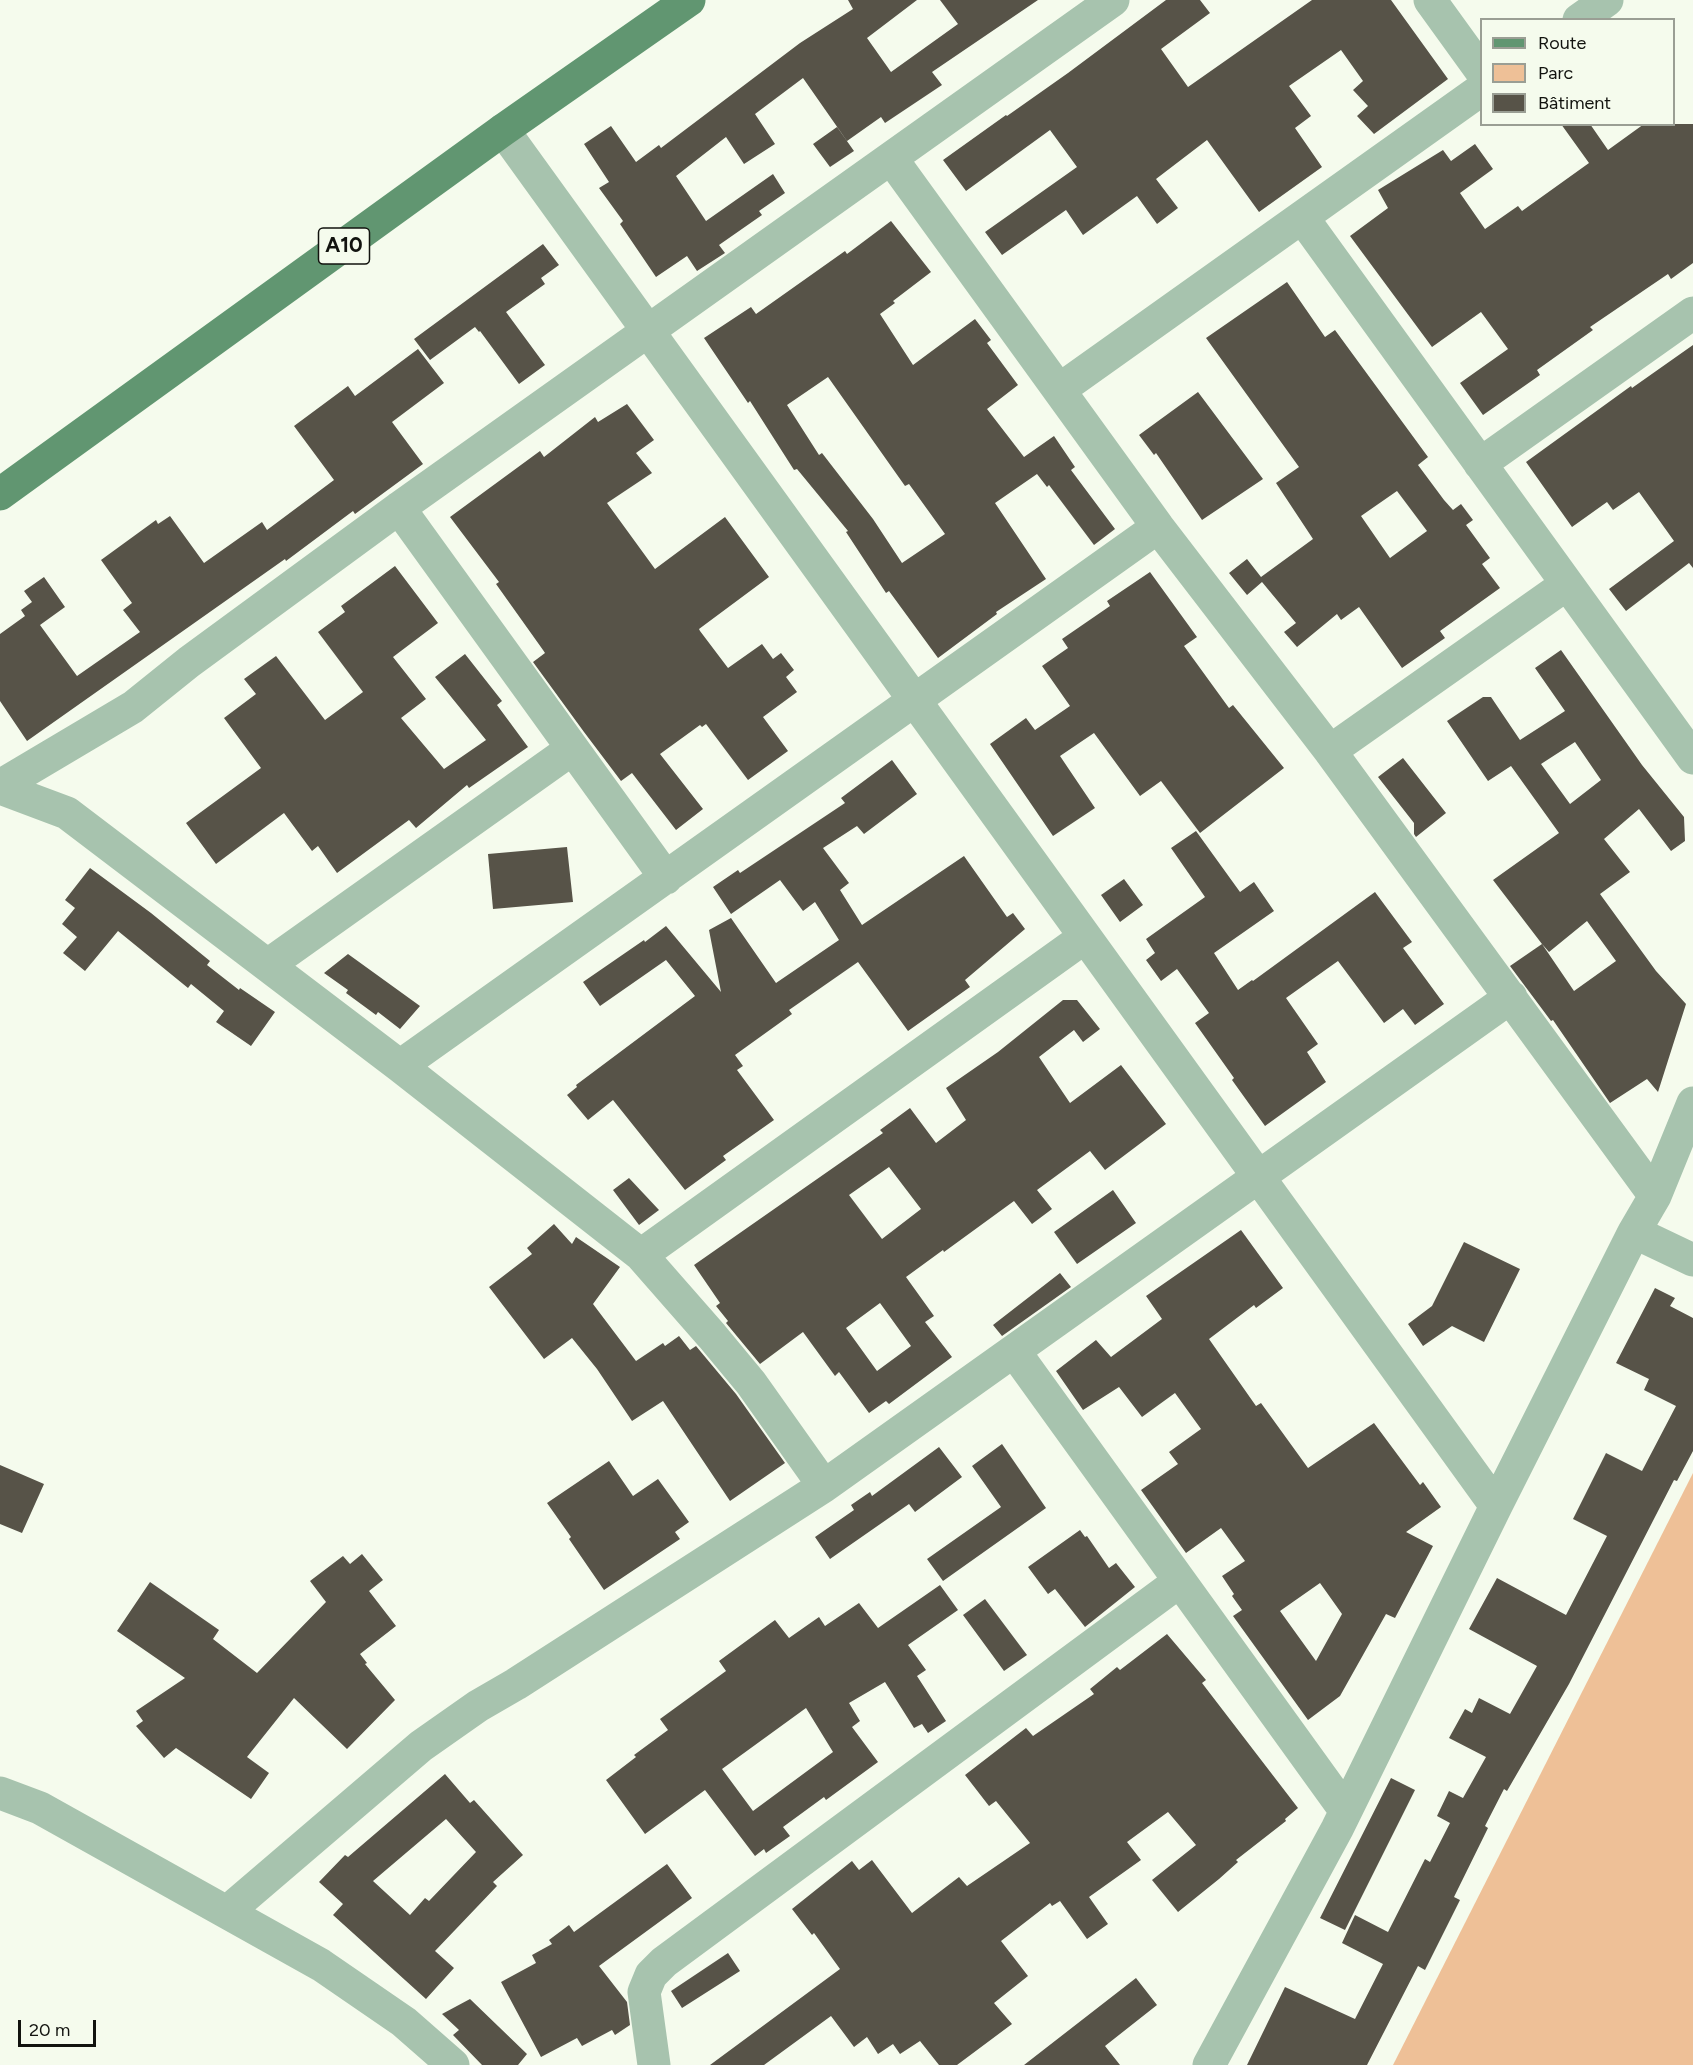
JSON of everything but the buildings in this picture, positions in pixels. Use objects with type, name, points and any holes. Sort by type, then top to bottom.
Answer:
[{"type":"main road","name":"A10","points":[[0,494],[503,129],[689,0]]},
{"type":"street","points":[[0,787],[133,707],[189,662],[399,508],[1113,0]]},
{"type":"street","points":[[1430,0],[1480,69]]},
{"type":"street","points":[[1582,18],[1607,0]]},
{"type":"street","points":[[1059,390],[1480,90]]},
{"type":"street","points":[[503,129],[1496,1506]]},
{"type":"street","points":[[891,158],[1158,527],[1330,750],[1655,1196]]},
{"type":"street","points":[[1302,217],[1693,758]]},
{"type":"street","points":[[1480,464],[1693,313]]},
{"type":"street","points":[[399,508],[666,878]]},
{"type":"street","points":[[400,1066],[1158,527]]},
{"type":"street","points":[[1330,750],[1567,584]]},
{"type":"street","points":[[268,965],[572,748]]},
{"type":"street","points":[[0,787],[67,813],[400,1066],[641,1255],[751,1383],[824,1486]]},
{"type":"street","points":[[641,1255],[1085,938]]},
{"type":"street","points":[[227,1912],[421,1746],[478,1706],[516,1684],[824,1486],[1511,997]]},
{"type":"street","points":[[1209,2065],[1345,1810],[1634,1232],[1655,1196],[1693,1103]]},
{"type":"street","points":[[1634,1232],[1693,1260]]},
{"type":"street","points":[[1014,1351],[1345,1810]]},
{"type":"street","points":[[654,2065],[644,1992],[651,1975],[664,1962],[1180,1581]]},
{"type":"street","points":[[0,1793],[40,1808],[321,1965],[404,2022],[453,2065]]},
{"type":"green space","points":[[1693,1473],[1693,2065],[1393,2065]]}]
